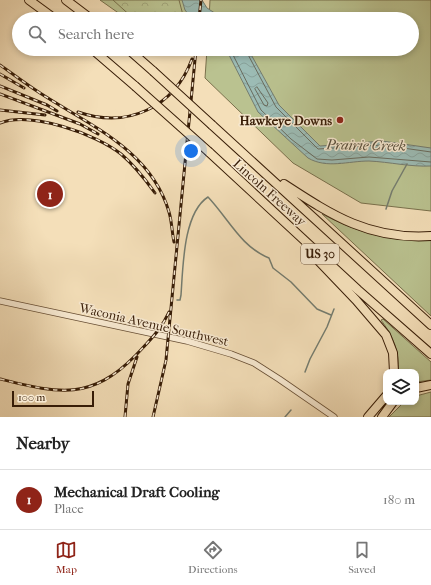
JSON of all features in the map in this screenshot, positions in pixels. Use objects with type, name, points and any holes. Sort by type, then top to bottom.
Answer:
[{"type":"highway","points":[[29,0],[45,12]]},
{"type":"highway","points":[[66,0],[82,12]]},
{"type":"highway","name":"Lincoln Freeway","points":[[100,56],[209,152],[358,290],[431,354]]},
{"type":"highway","name":"Lincoln Freeway","points":[[136,56],[265,172],[431,325]]},
{"type":"highway","points":[[265,172],[326,211],[348,222],[370,230],[396,236],[431,236]]},
{"type":"highway","points":[[286,222],[294,235],[356,300],[386,336],[393,353],[394,369]]},
{"type":"highway","points":[[419,387],[431,385]]},
{"type":"highway","points":[[368,417],[383,400]]},
{"type":"highway","points":[[382,417],[392,405]]},
{"type":"highway","points":[[373,417],[378,407]]},
{"type":"street","name":"Waconia Avenue Southwest","points":[[0,301],[187,341],[231,354],[254,363],[334,417]]},
{"type":"green space","points":[[100,0],[190,0],[189,12],[117,12]]},
{"type":"green space","points":[[113,0],[179,0],[182,12],[126,12]]},
{"type":"green space","name":"Hawkeye Downs","points":[[210,0],[431,0],[431,211],[361,203],[293,163],[205,78],[207,56],[419,56],[419,12],[209,12]]},
{"type":"green space","points":[[322,214],[361,231],[402,239],[431,240],[431,316]]},
{"type":"green space","points":[[383,319],[431,362],[431,380],[419,382],[419,369],[398,369],[398,358],[395,344],[381,320]]},
{"type":"green space","points":[[431,392],[431,417],[389,417],[401,405],[419,405],[419,395]]},
{"type":"water","points":[[182,0],[202,0],[207,8],[213,12],[187,12]]},
{"type":"water","name":"Prairie Creek","points":[[230,56],[252,56],[279,105],[320,146],[382,141],[431,148],[431,166],[415,166],[369,161],[330,164],[315,161],[308,158],[258,112]]},
{"type":"waterway","points":[[386,209],[392,191],[407,164]]},
{"type":"waterway","points":[[177,300],[180,300],[181,295],[184,256],[189,228],[200,205],[208,197],[250,247],[269,258],[273,268],[291,282],[317,309],[331,315]]},
{"type":"waterway","points":[[305,372],[334,309]]},
{"type":"waterway","points":[[285,417],[291,410]]},
{"type":"railway","points":[[200,12],[201,0]]},
{"type":"railway","points":[[153,417],[166,360],[195,56]]},
{"type":"railway","points":[[78,112],[96,117],[114,118],[131,116],[147,110],[161,102],[173,90],[184,76],[192,59]]},
{"type":"railway","points":[[0,65],[40,93],[98,128],[133,156],[148,172],[160,190],[169,212],[174,242]]},
{"type":"railway","points":[[0,74],[24,88]]},
{"type":"railway","points":[[0,86],[47,105],[57,111]]},
{"type":"railway","points":[[0,94],[80,124],[98,134]]},
{"type":"railway","points":[[0,110],[45,115]]},
{"type":"railway","points":[[0,123],[13,120],[45,122],[63,126],[96,139],[110,146],[126,158],[155,193]]},
{"type":"railway","points":[[0,379],[39,388],[56,390],[72,390],[88,387],[104,381],[136,355],[158,330],[169,312]]},
{"type":"railway","points":[[125,417],[128,384],[137,357]]},
{"type":"place","name":"Hawkeye Downs","points":[[340,120]]},
{"type":"place","name":"Mechanical Draft Cooling","points":[[50,194]]}]
